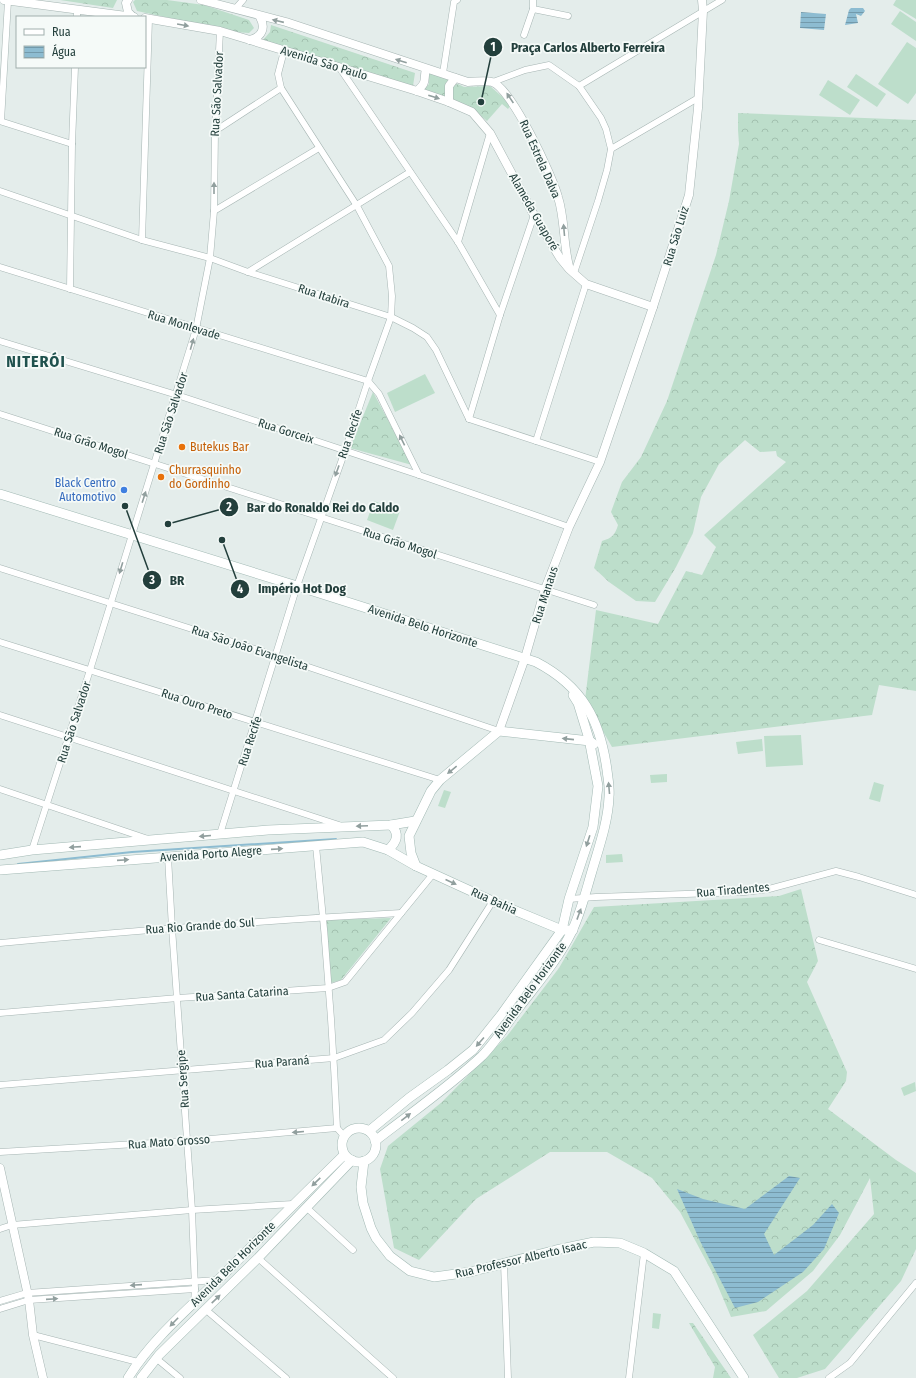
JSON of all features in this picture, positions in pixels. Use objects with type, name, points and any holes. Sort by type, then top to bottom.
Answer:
[{"type":"main road","name":"Avenida Belo Horizonte","points":[[0,494],[132,534],[536,662],[550,669],[579,694],[590,712],[600,733],[604,750],[609,798],[604,828],[584,898],[573,930],[560,952],[482,1055],[444,1088],[375,1141]]},
{"type":"main road","name":"Avenida Belo Horizonte","points":[[369,1131],[409,1098],[473,1050],[501,1015],[562,930],[569,899],[593,828],[598,786],[590,741],[578,703],[567,683]]},
{"type":"main road","points":[[416,866],[411,853],[409,836],[431,791],[440,780],[499,731],[590,741],[604,750]]},
{"type":"main road","name":"Avenida Porto Alegre","points":[[0,855],[32,850],[268,830],[391,825],[415,821]]},
{"type":"main road","points":[[388,850],[396,842],[397,837],[394,828],[391,825]]},
{"type":"main road","name":"Avenida Porto Alegre","points":[[0,870],[363,842],[388,850],[416,866]]},
{"type":"main road","name":"Rua Bahia","points":[[416,866],[562,930],[573,930]]},
{"type":"main road","points":[[356,1128],[363,1128],[369,1131],[373,1135],[375,1141],[375,1148],[372,1155],[364,1161],[359,1162],[348,1157],[342,1145],[344,1136],[349,1130],[356,1128]]},
{"type":"main road","name":"Avenida Belo Horizonte","points":[[128,1378],[138,1362],[194,1302],[293,1204],[348,1157]]},
{"type":"main road","name":"Avenida Belo Horizonte","points":[[141,1378],[146,1370],[205,1309],[258,1258],[306,1208],[348,1157]]},
{"type":"main road","name":"Rua Professor Alberto Isaac","points":[[364,1161],[361,1187],[371,1228],[376,1238],[390,1256],[410,1271],[434,1277],[470,1272],[594,1242],[620,1243],[644,1252],[674,1271],[744,1378]]},
{"type":"street","points":[[72,144],[0,121],[6,0],[77,14],[114,16]]},
{"type":"street","points":[[128,0],[126,3],[128,12],[132,16]]},
{"type":"street","points":[[201,0],[236,8],[260,17],[286,22],[468,82],[493,82],[525,70],[549,65],[579,86],[606,129],[611,149],[607,170],[598,201],[572,271]]},
{"type":"street","points":[[236,8],[243,0]]},
{"type":"street","points":[[524,35],[533,9],[533,0]]},
{"type":"street","name":"Rua São Luiz","points":[[600,462],[653,307],[688,195],[694,156],[703,11],[702,0]]},
{"type":"street","points":[[579,86],[722,0]]},
{"type":"street","points":[[443,73],[453,1]]},
{"type":"street","points":[[533,9],[568,16]]},
{"type":"street","points":[[250,40],[261,34],[263,22],[260,17]]},
{"type":"street","points":[[146,63],[147,19]]},
{"type":"street","name":"Avenida São Paulo","points":[[147,19],[220,32],[417,91],[472,112],[490,134]]},
{"type":"street","name":"Rua São Salvador","points":[[32,850],[177,395],[196,329],[210,258],[214,211],[215,131],[220,32]]},
{"type":"street","name":"Rua Recife","points":[[220,834],[297,586],[391,318],[392,296],[389,266],[357,206],[281,88],[278,74],[284,51]]},
{"type":"street","points":[[339,67],[458,242],[500,315]]},
{"type":"street","points":[[70,289],[72,144],[75,68]]},
{"type":"street","points":[[142,240],[146,68]]},
{"type":"street","points":[[417,91],[426,80],[426,69]]},
{"type":"street","points":[[449,102],[448,86],[455,78]]},
{"type":"street","name":"Rua Estrela Dalva","points":[[493,82],[506,93],[521,115],[558,196],[563,225],[565,251],[572,271]]},
{"type":"street","points":[[215,131],[281,88]]},
{"type":"street","points":[[611,149],[698,98]]},
{"type":"street","points":[[458,242],[490,134]]},
{"type":"street","name":"Alameda Guaporé","points":[[490,134],[534,215],[560,258],[586,284]]},
{"type":"street","points":[[214,211],[319,148]]},
{"type":"street","points":[[248,272],[410,172]]},
{"type":"street","name":"Rua Itabira","points":[[0,191],[142,240],[210,258],[248,272],[391,318],[413,328],[427,337],[436,350],[469,419]]},
{"type":"street","points":[[534,215],[500,315],[469,419],[600,462]]},
{"type":"street","name":"Rua Monlevade","points":[[0,267],[196,329],[368,381]]},
{"type":"street","points":[[536,441],[586,284],[653,307]]},
{"type":"street","name":"Rua Gorceix","points":[[0,341],[177,395],[419,475],[569,527]]},
{"type":"street","points":[[368,381],[379,394],[419,475]]},
{"type":"street","name":"Rua Grão Mogol","points":[[0,414],[594,605]]},
{"type":"street","name":"Rua Manaus","points":[[499,731],[525,658],[546,589],[569,527],[600,462]]},
{"type":"street","name":"Rua São João Evangelista","points":[[0,568],[110,602],[499,731]]},
{"type":"street","name":"Rua Ouro Preto","points":[[0,642],[440,780]]},
{"type":"street","points":[[0,715],[69,736],[343,826]]},
{"type":"street","points":[[0,789],[153,840]]},
{"type":"street","points":[[316,846],[334,1058],[337,1128],[344,1136]]},
{"type":"street","name":"Rua Sergipe","points":[[168,857],[192,1210],[195,1281],[194,1302]]},
{"type":"street","name":"Rua Tiradentes","points":[[569,899],[745,892],[769,889],[836,871],[916,895]]},
{"type":"street","name":"Rua Santa Catarina","points":[[0,1013],[178,998],[328,988],[345,982],[433,874]]},
{"type":"street","name":"Rua Paraná","points":[[0,1085],[334,1058],[384,1040],[412,1014],[449,970],[493,901]]},
{"type":"street","name":"Rua Rio Grande do Sul","points":[[0,943],[172,928],[401,913]]},
{"type":"street","points":[[819,940],[916,969]]},
{"type":"street","name":"Rua Mato Grosso","points":[[0,1152],[187,1141],[337,1128]]},
{"type":"street","points":[[0,1168],[28,1296],[43,1378]]},
{"type":"street","points":[[0,1229],[12,1225],[192,1210],[293,1204]]},
{"type":"street","points":[[306,1208],[353,1250]]},
{"type":"street","points":[[629,1378],[644,1252]]},
{"type":"street","points":[[258,1258],[393,1378]]},
{"type":"street","points":[[504,1263],[508,1378]]},
{"type":"street","points":[[0,1301],[28,1296],[217,1280]]},
{"type":"street","points":[[829,1378],[850,1363],[916,1283]]},
{"type":"street","points":[[0,1309],[28,1296],[195,1289]]},
{"type":"street","points":[[205,1309],[286,1378]]},
{"type":"street","points":[[34,1335],[138,1362]]},
{"type":"street","points":[[157,1359],[180,1378]]},
{"type":"green space","points":[[60,0],[117,0],[113,8]]},
{"type":"green space","points":[[135,0],[167,0],[204,5],[249,20],[254,28],[249,33],[235,32],[137,11],[133,2]]},
{"type":"green space","points":[[896,0],[916,0],[916,19],[893,5]]},
{"type":"green space","points":[[900,11],[916,22],[916,41],[891,24]]},
{"type":"green space","points":[[271,25],[415,73],[413,86],[263,40],[270,32]]},
{"type":"green space","points":[[907,42],[916,48],[916,93],[908,104],[878,84]]},
{"type":"green space","points":[[428,72],[449,79],[445,98],[422,91],[429,84]]},
{"type":"green space","points":[[856,74],[886,94],[877,107],[847,87]]},
{"type":"green space","points":[[828,80],[860,100],[850,115],[819,95]]},
{"type":"green space","points":[[458,84],[464,87],[490,86],[507,101],[510,106],[508,109],[502,104],[487,121],[479,114],[452,101],[451,90],[454,85]]},
{"type":"green space","points":[[738,113],[916,120],[916,691],[879,685],[872,715],[612,747],[585,700],[596,610],[658,624],[686,571],[702,575],[716,547],[704,535],[786,462],[777,456],[776,451],[760,452],[745,440],[719,464],[701,497],[693,533],[676,567],[655,602],[636,601],[609,582],[594,568],[602,541],[613,536],[618,525],[611,512],[622,482],[641,457],[667,401],[716,255],[729,201],[739,144]]},
{"type":"green space","points":[[425,374],[435,393],[395,412],[387,393]]},
{"type":"green space","points":[[373,392],[412,465],[350,448]]},
{"type":"green space","points":[[374,501],[400,511],[393,530],[367,520]]},
{"type":"green space","points":[[801,735],[803,765],[766,767],[764,736]]},
{"type":"green space","points":[[762,739],[763,751],[738,754],[736,742]]},
{"type":"green space","points":[[667,774],[667,782],[651,783],[650,775]]},
{"type":"green space","points":[[874,782],[884,785],[880,802],[869,799]]},
{"type":"green space","points":[[444,790],[451,792],[445,808],[438,806]]},
{"type":"green space","points":[[622,854],[623,862],[606,863],[606,855]]},
{"type":"green space","points":[[801,889],[818,961],[807,982],[847,1072],[846,1081],[828,1109],[896,1160],[916,1173],[916,1249],[901,1281],[825,1369],[797,1378],[779,1378],[753,1335],[807,1291],[874,1214],[870,1178],[840,1235],[813,1271],[766,1311],[731,1317],[712,1272],[680,1212],[652,1178],[607,1152],[550,1152],[476,1199],[419,1260],[394,1248],[380,1169],[388,1146],[442,1102],[507,1036],[559,968],[594,907],[779,896]]},
{"type":"green space","points":[[391,918],[341,980],[331,983],[326,920]]},
{"type":"green space","points":[[915,1082],[916,1091],[904,1096],[901,1088]]},
{"type":"green space","points":[[653,1313],[661,1314],[659,1329],[652,1328]]},
{"type":"green space","points":[[689,1323],[693,1323],[731,1378],[713,1378],[715,1367]]},
{"type":"water","points":[[851,8],[863,8],[865,11],[861,16],[856,14],[858,23],[845,25],[849,10]]},
{"type":"water","points":[[801,12],[826,14],[824,30],[800,28]]},
{"type":"water","points":[[789,1176],[800,1178],[764,1234],[774,1255],[813,1225],[832,1204],[839,1213],[824,1249],[803,1272],[758,1302],[735,1308],[700,1241],[677,1189],[703,1199],[745,1209]]},
{"type":"waterway","points":[[18,864],[132,852],[336,839]]},
{"type":"place","name":"Praça Carlos Alberto Ferreira","points":[[481,102]]},
{"type":"place","name":"Butekus Bar","points":[[182,447]]},
{"type":"place","name":"Churrasquinho do Gordinho","points":[[161,477]]},
{"type":"place","name":"Black Centro Automotivo","points":[[124,490]]},
{"type":"place","name":"BR","points":[[125,506]]},
{"type":"place","name":"Bar do Ronaldo Rei do Caldo","points":[[168,524]]},
{"type":"place","name":"Império Hot Dog","points":[[222,540]]},
{"type":"district","name":"NITERÓI","points":[[36,361]]}]
